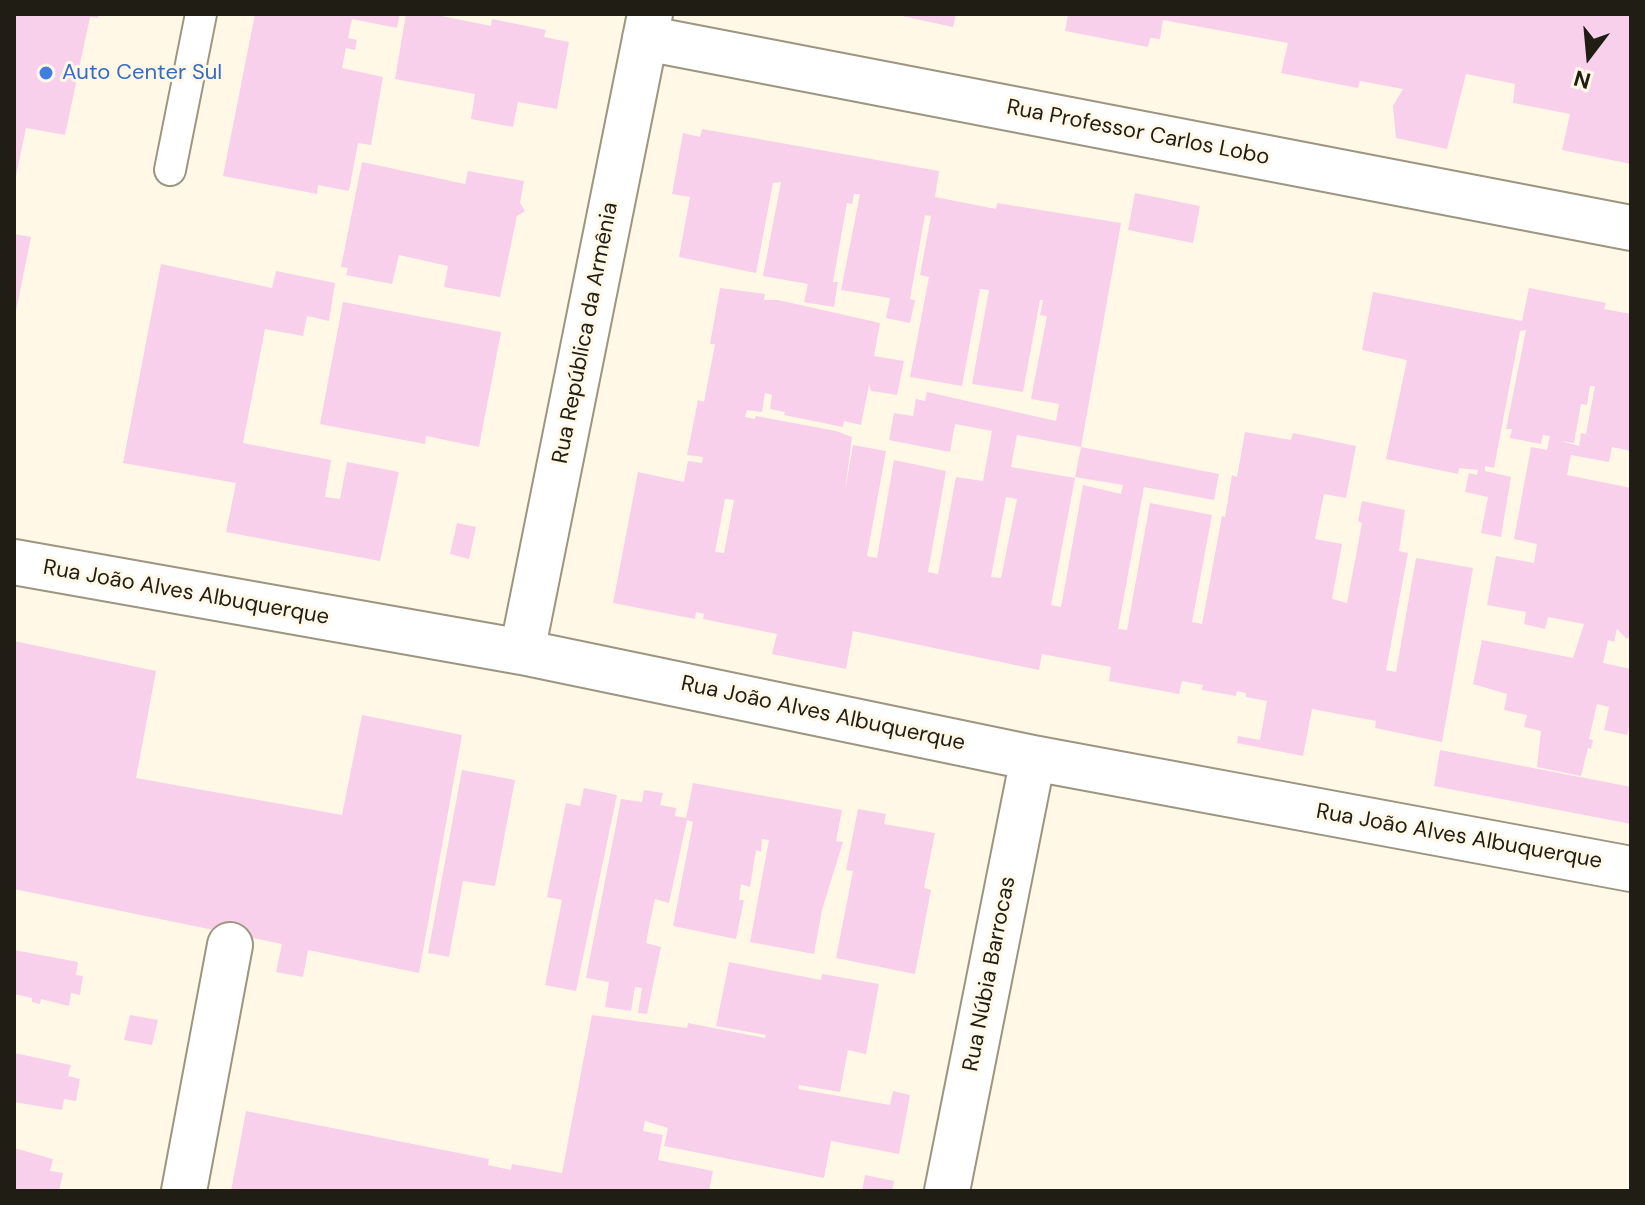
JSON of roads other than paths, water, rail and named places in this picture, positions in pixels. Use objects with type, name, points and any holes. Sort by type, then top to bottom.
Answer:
[{"type":"street","name":"Rua Professor Carlos Lobo","points":[[648,26],[1631,228]]},
{"type":"street","name":"Rua República da Armênia","points":[[522,652],[648,26]]},
{"type":"street","name":"Rua João Alves Albuquerque","points":[[14,562],[522,652],[1033,758],[1631,869]]},
{"type":"street","name":"Rua Núbia Barrocas","points":[[947,1191],[1033,758]]},
{"type":"street","points":[[184,1191],[230,945]]},
{"type":"lane","points":[[170,170],[201,14]]},
{"type":"place","name":"Auto Center Sul","points":[[46,73]]}]
